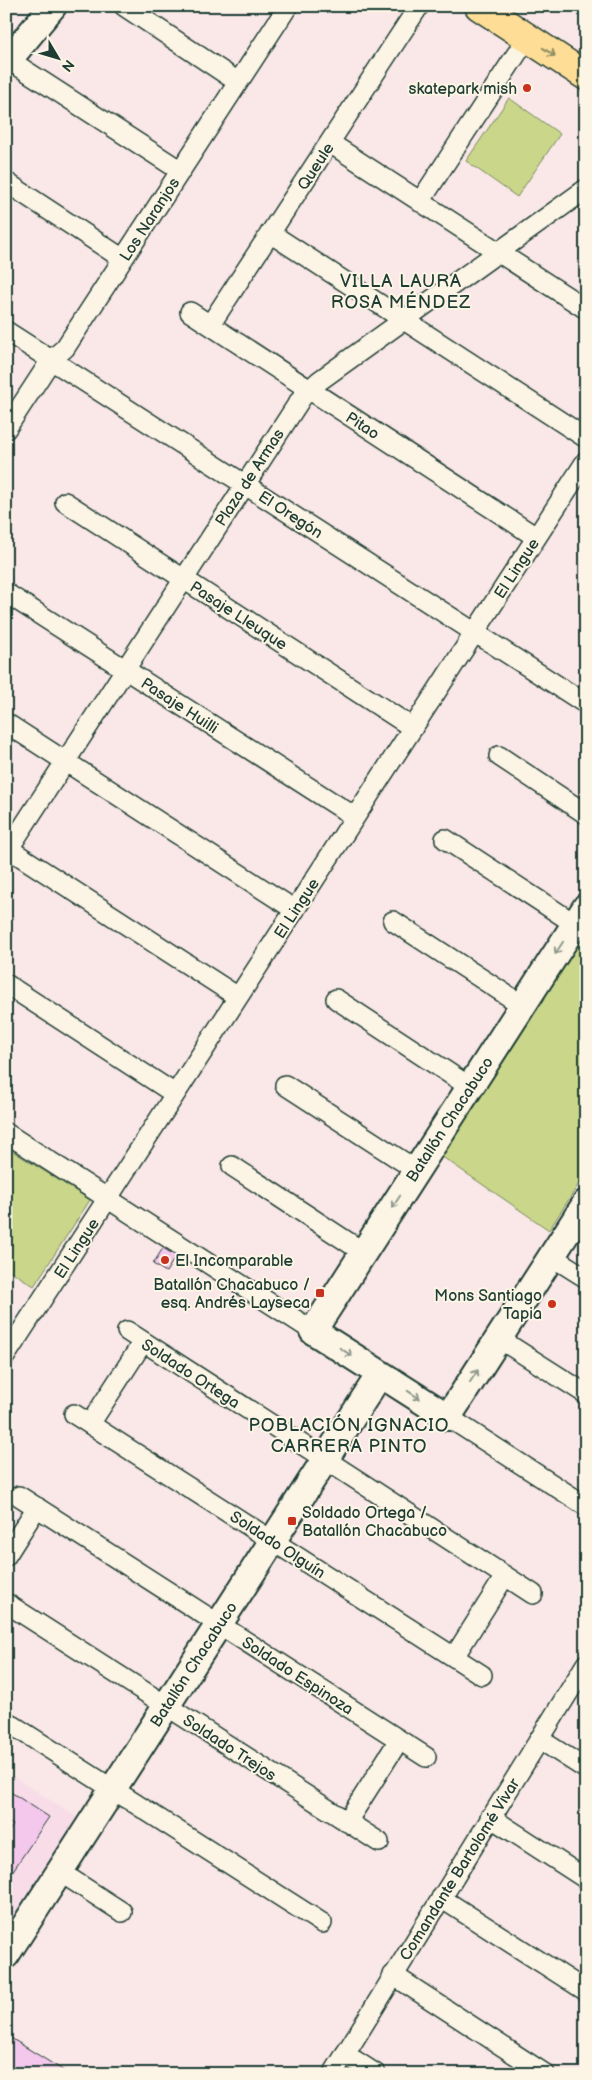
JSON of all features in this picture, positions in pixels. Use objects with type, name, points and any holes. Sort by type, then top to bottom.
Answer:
[{"type":"main road","points":[[479,6],[586,76]]},
{"type":"street","points":[[53,6],[8,62],[181,171]]},
{"type":"street","points":[[124,6],[238,82]]},
{"type":"street","name":"Los Naranjos","points":[[6,429],[51,360],[65,348],[288,6]]},
{"type":"street","name":"Queule","points":[[210,325],[419,6]]},
{"type":"street","points":[[420,202],[527,38]]},
{"type":"street","points":[[330,143],[586,309]]},
{"type":"street","points":[[6,182],[123,259]]},
{"type":"street","name":"Plaza de Armas","points":[[7,849],[66,762],[244,484],[309,389],[586,189]]},
{"type":"street","points":[[270,233],[586,438]]},
{"type":"street","name":"Pitao","points":[[190,312],[536,537]]},
{"type":"street","name":"El Oregón","points":[[6,331],[586,704]]},
{"type":"street","name":"El Lingue","points":[[7,1354],[586,461]]},
{"type":"street","name":"Pasaje Lleuque","points":[[65,502],[413,728]]},
{"type":"street","name":"Pasaje Huilli","points":[[6,593],[355,818]]},
{"type":"street","points":[[6,723],[295,910]]},
{"type":"street","points":[[499,756],[586,814]]},
{"type":"street","points":[[445,839],[580,915]]},
{"type":"street","points":[[7,849],[238,997]]},
{"type":"street","name":"Batallón Chacabuco","points":[[313,1331],[580,915]]},
{"type":"street","points":[[393,921],[522,1006]]},
{"type":"street","points":[[6,984],[175,1094]]},
{"type":"street","points":[[336,999],[470,1087]]},
{"type":"street","points":[[285,1085],[416,1170]]},
{"type":"street","points":[[6,1133],[586,1506]]},
{"type":"street","points":[[232,1166],[364,1252]]},
{"type":"street","points":[[448,1417],[586,1203]]},
{"type":"street","points":[[552,1256],[586,1278]]},
{"type":"street","name":"Soldado Ortega","points":[[127,1331],[533,1594]]},
{"type":"street","points":[[498,1338],[586,1394]]},
{"type":"street","points":[[90,1424],[143,1342]]},
{"type":"street","name":"Batallón Chacabuco","points":[[6,1955],[380,1374]]},
{"type":"street","name":"Soldado Olguín","points":[[74,1414],[482,1675]]},
{"type":"street","name":"Soldado Espinoza","points":[[19,1496],[426,1757]]},
{"type":"street","points":[[6,1556],[37,1508]]},
{"type":"street","points":[[454,1657],[505,1576]]},
{"type":"street","name":"Soldado Trejos","points":[[6,1603],[379,1842]]},
{"type":"street","name":"Comandante Bartolomé Vivar","points":[[333,2074],[586,1664]]},
{"type":"street","points":[[6,1721],[322,1923]]},
{"type":"street","points":[[539,1739],[586,1770]]},
{"type":"street","points":[[347,1822],[399,1740]]},
{"type":"street","points":[[490,1817],[586,1879]]},
{"type":"street","points":[[60,1872],[122,1912]]},
{"type":"street","points":[[441,1898],[586,1991]]},
{"type":"street","points":[[393,1975],[545,2074]]},
{"type":"street","points":[[345,2054],[376,2074]]},
{"type":"shaded area","points":[[6,1772],[78,1818],[6,1929]]},
{"type":"green space","points":[[509,98],[560,134],[517,197],[466,161]]},
{"type":"green space","points":[[586,932],[586,1173],[549,1230],[441,1156]]},
{"type":"green space","points":[[6,1147],[90,1200],[34,1286],[6,1268]]},
{"type":"building","name":"El Incomparable","points":[[163,1248],[176,1256],[166,1272],[153,1264]]},
{"type":"building","points":[[6,1789],[49,1817],[6,1881],[6,1836],[13,1825],[6,1821]]},
{"type":"building","points":[[6,2035],[69,2074],[6,2074]]},
{"type":"place","name":"skatepark mish","points":[[527,88]]},
{"type":"place","name":"El Incomparable","points":[[165,1260]]},
{"type":"place","name":"Batallón Chacabuco / esq. Andrés Layseca","points":[[320,1293]]},
{"type":"place","name":"Mons Santiago Tapia","points":[[552,1304]]},
{"type":"place","name":"Soldado Ortega / Batallón Chacabuco","points":[[292,1521]]},
{"type":"district","name":"VILLA LAURA ROSA MÉNDEZ","points":[[401,291]]},
{"type":"district","name":"POBLACIÓN IGNACIO CARRERA PINTO","points":[[349,1435]]}]
